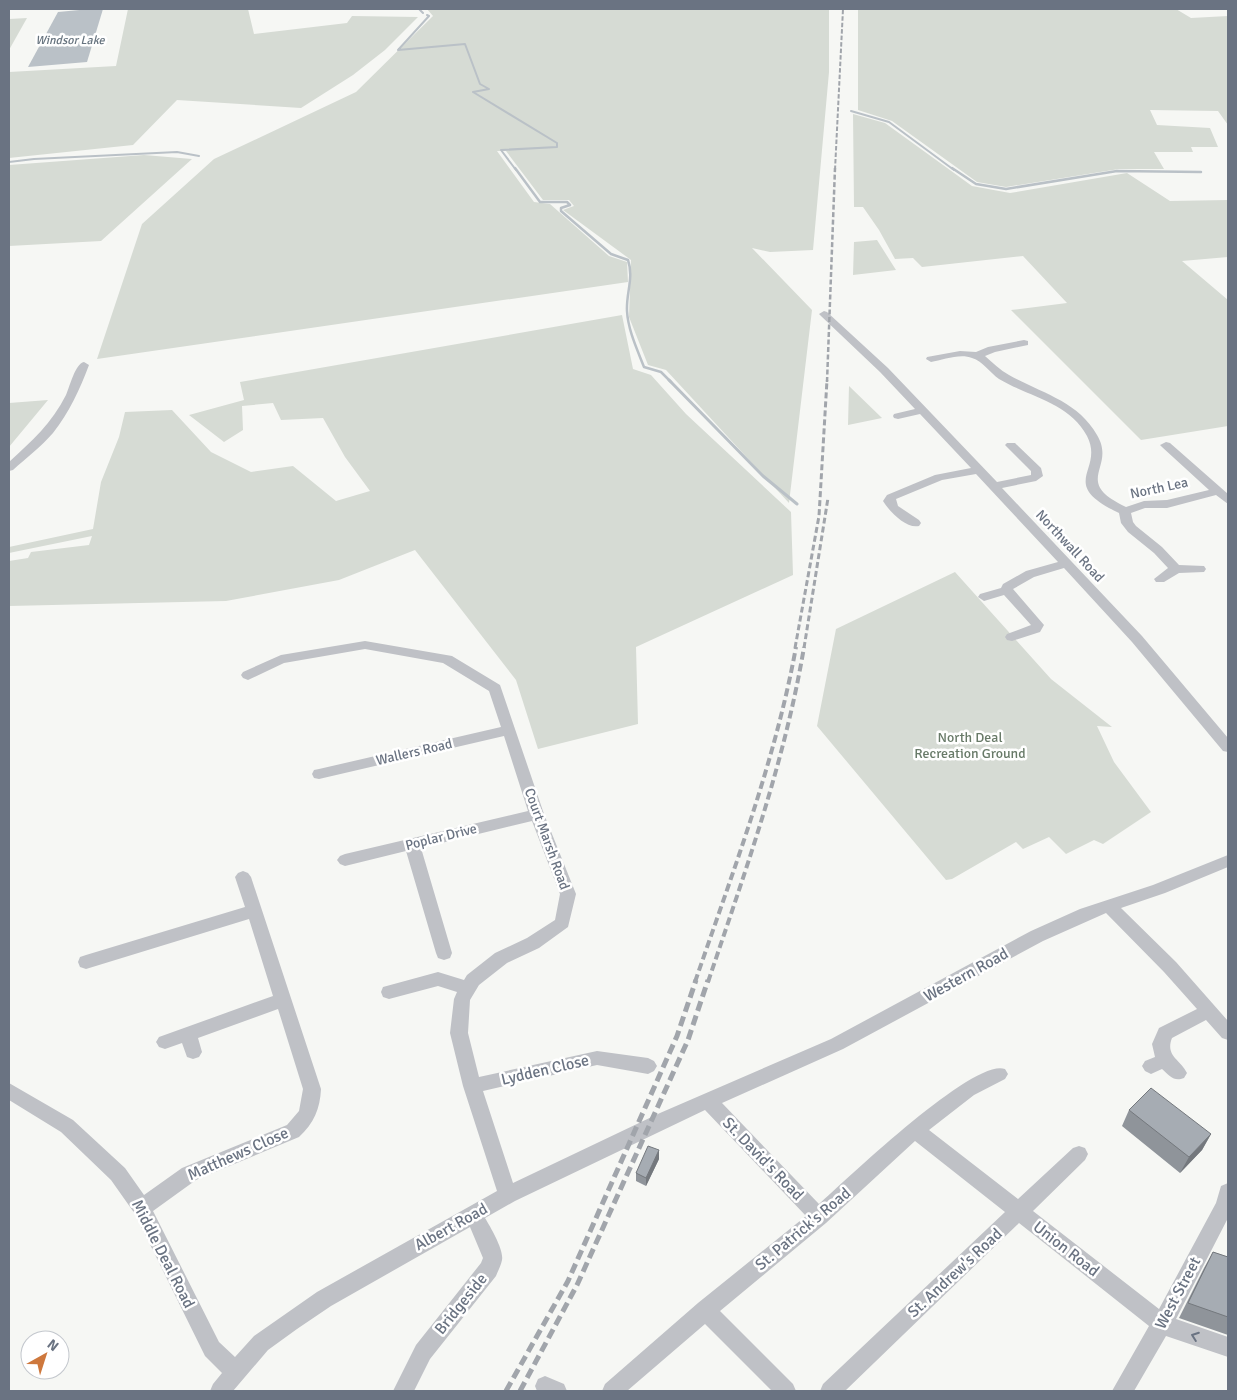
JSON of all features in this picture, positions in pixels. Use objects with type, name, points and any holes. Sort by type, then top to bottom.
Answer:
[{"type":"street","name":"Northwall Road","points":[[824,314],[891,369],[922,410],[1137,639],[1228,747]]},
{"type":"street","points":[[940,360],[958,354],[977,356],[1010,342],[1024,343]]},
{"type":"street","points":[[977,356],[992,370],[1006,378],[1051,393],[1067,407],[1093,436],[1097,448],[1090,478],[1093,488],[1102,500],[1125,511]]},
{"type":"street","points":[[9,468],[42,438],[55,422],[74,388],[84,365]]},
{"type":"street","points":[[898,416],[922,410]]},
{"type":"street","points":[[994,486],[1032,479],[1037,476],[1037,470],[1011,445]]},
{"type":"street","points":[[1166,445],[1228,500]]},
{"type":"street","points":[[1023,455],[1036,452]]},
{"type":"street","points":[[915,523],[893,508],[889,501],[891,497],[939,477],[979,470]]},
{"type":"street","name":"North Lea","points":[[1176,569],[1132,529],[1127,523],[1125,511],[1144,505],[1167,504],[1218,491]]},
{"type":"street","points":[[984,596],[1006,590],[1007,587],[1030,574],[1066,564]]},
{"type":"street","points":[[1160,579],[1176,569],[1200,569]]},
{"type":"street","points":[[1006,590],[1038,625],[1035,629],[1012,637]]},
{"type":"street","name":"Court Marsh Road","points":[[248,675],[280,659],[365,645],[447,659],[495,688],[537,814],[568,894],[562,923],[533,943],[500,958],[474,980],[462,998],[459,1033],[472,1086],[508,1196]]},
{"type":"street","name":"Wallers Road","points":[[319,774],[509,730]]},
{"type":"street","name":"Poplar Drive","points":[[345,860],[537,814]]},
{"type":"street","points":[[412,844],[444,952]]},
{"type":"street","name":"Western Road","points":[[708,1100],[838,1044],[1037,936],[1086,913],[1228,861]]},
{"type":"street","name":"Matthews Close","points":[[142,1208],[190,1174],[293,1131],[305,1120],[311,1108],[312,1089],[243,877]]},
{"type":"street","points":[[1109,906],[1170,967],[1228,1033]]},
{"type":"street","points":[[86,962],[253,911]]},
{"type":"street","points":[[389,992],[438,979],[468,988]]},
{"type":"street","points":[[165,1042],[283,1000]]},
{"type":"street","points":[[1178,1073],[1158,1064],[1165,1033],[1209,1011]]},
{"type":"street","points":[[188,1034],[193,1052]]},
{"type":"street","name":"Lydden Close","points":[[472,1086],[598,1058],[648,1066]]},
{"type":"street","name":"St. Patrick's Road","points":[[622,1388],[705,1310],[819,1217],[915,1130],[968,1090],[1000,1074]]},
{"type":"street","name":"Middle Deal Road","points":[[9,1091],[67,1126],[118,1174],[142,1208],[212,1349],[236,1372]]},
{"type":"street","name":"Albert Road","points":[[220,1391],[261,1343],[324,1300],[473,1214],[666,1118],[708,1100]]},
{"type":"street","name":"St. David's Road","points":[[708,1100],[819,1217]]},
{"type":"street","name":"Union Road","points":[[915,1130],[1162,1324],[1228,1348]]},
{"type":"street","name":"St. Andrew's Road","points":[[830,1391],[1079,1154]]},
{"type":"street","name":"West Street","points":[[1122,1391],[1162,1324],[1225,1205],[1228,1192]]},
{"type":"street","name":"Bridgeside","points":[[403,1391],[423,1352],[489,1269],[493,1258],[488,1240],[473,1214]]},
{"type":"street","points":[[705,1310],[786,1391]]},
{"type":"green space","points":[[128,9],[248,9],[254,34],[347,23],[352,16],[418,17],[385,50],[353,75],[301,108],[177,100],[133,145],[9,158],[9,72],[116,66]]},
{"type":"green space","points":[[427,9],[829,9],[829,72],[813,250],[770,252],[752,248],[812,310],[789,503],[666,370],[648,365],[629,317],[631,260],[563,210],[574,206],[569,200],[543,200],[506,151],[497,151],[534,202],[550,204],[609,256],[627,262],[628,282],[97,359],[142,224],[214,159],[356,92],[433,16]]},
{"type":"green space","points":[[858,9],[1176,9],[1191,18],[1228,16],[1228,125],[1218,111],[1150,110],[1157,125],[1210,128],[1218,147],[1191,147],[1193,152],[1154,152],[1164,169],[1119,169],[1006,187],[977,182],[892,121],[858,110]]},
{"type":"green space","points":[[27,18],[9,50],[9,19]]},
{"type":"green space","points":[[853,114],[885,123],[972,186],[1010,193],[1127,173],[1170,201],[1228,200],[1228,257],[1182,261],[1228,300],[1228,426],[1141,440],[1011,310],[1067,303],[1023,256],[922,267],[913,258],[895,259],[879,230],[863,207],[854,207]]},
{"type":"green space","points":[[144,155],[192,159],[101,241],[9,246],[9,165]]},
{"type":"green space","points":[[877,240],[896,270],[853,275],[854,242]]},
{"type":"green space","points":[[622,315],[633,369],[651,375],[686,414],[791,512],[793,575],[636,647],[638,724],[538,749],[516,680],[415,550],[339,580],[226,601],[9,606],[9,561],[28,558],[31,552],[89,545],[92,536],[9,553],[9,547],[93,529],[101,482],[119,437],[125,412],[172,410],[211,452],[251,472],[293,466],[336,501],[370,491],[345,457],[323,418],[281,420],[273,403],[242,406],[243,430],[224,442],[189,415],[244,400],[240,382]]},
{"type":"green space","points":[[849,386],[882,418],[848,425]]},
{"type":"green space","points":[[48,400],[9,447],[9,403]]},
{"type":"green space","name":"North Deal Recreation Ground","points":[[955,572],[1051,679],[1112,727],[1097,726],[1114,762],[1151,812],[1103,844],[1094,840],[1066,854],[1049,837],[1023,849],[1016,842],[952,879],[946,880],[817,726],[836,629]]},
{"type":"water","name":"Windsor Lake","points":[[103,9],[87,62],[28,67],[58,12]]},
{"type":"building","points":[[1151,1088],[1211,1134],[1189,1157],[1129,1110]]},
{"type":"building","points":[[648,1146],[659,1150],[646,1178],[636,1173]]},
{"type":"building","points":[[1213,1252],[1228,1257],[1228,1317],[1188,1303]]},
{"type":"waterway","points":[[419,9],[423,13]]},
{"type":"waterway","points":[[427,15],[429,16],[398,50],[465,44],[480,84],[489,89],[473,92],[557,143],[557,147],[501,150],[516,170]]},
{"type":"waterway","points":[[851,111],[889,122],[954,170]]},
{"type":"waterway","points":[[9,162],[34,159],[177,152],[199,156]]},
{"type":"waterway","points":[[515,168],[540,202],[567,202],[570,205],[561,208],[561,211],[611,254],[628,260],[630,279],[627,311],[633,339],[644,367],[661,372],[669,380]]},
{"type":"waterway","points":[[952,168],[976,184],[1006,189],[1117,171],[1201,172]]},
{"type":"waterway","points":[[669,380],[763,476],[797,504]]},
{"type":"railway","points":[[835,170],[843,9]]},
{"type":"railway","points":[[827,382],[835,168]]},
{"type":"railway","points":[[795,648],[819,516],[827,380]]},
{"type":"railway","points":[[804,648],[828,498]]},
{"type":"railway","points":[[695,982],[765,774],[777,732],[796,647]]},
{"type":"railway","points":[[708,982],[763,816],[786,732],[804,647]]},
{"type":"railway","points":[[506,1391],[568,1281],[677,1036],[696,980]]},
{"type":"railway","points":[[520,1391],[577,1285],[688,1040],[708,980]]}]
